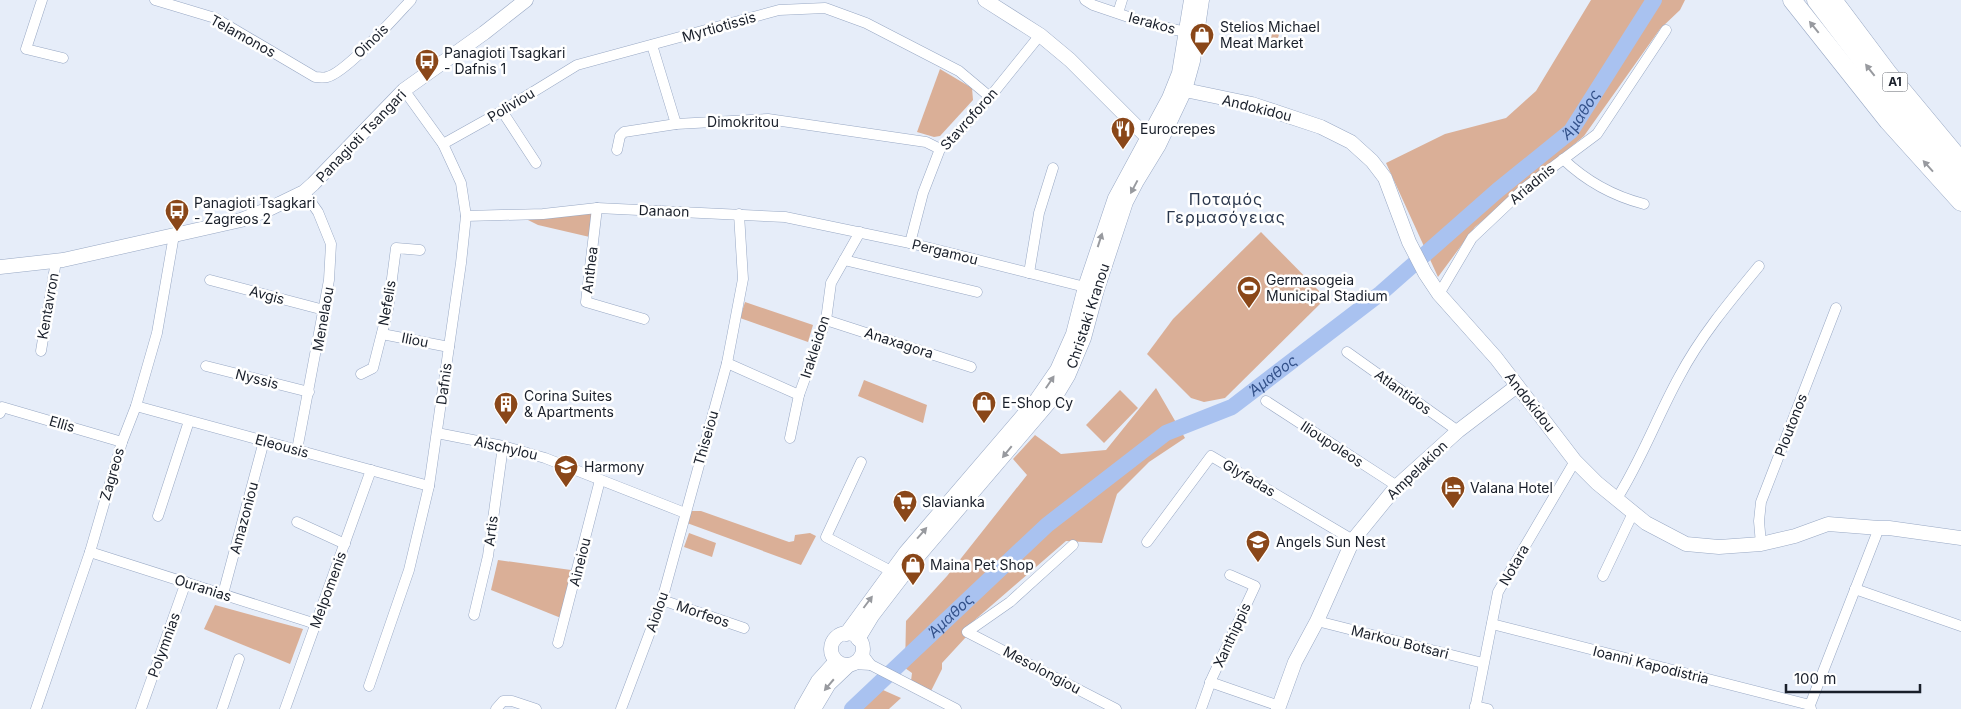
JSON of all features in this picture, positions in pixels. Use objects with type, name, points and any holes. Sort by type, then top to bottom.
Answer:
[{"type":"highway","points":[[1792,0],[1888,121],[1961,202]]},
{"type":"highway","name":"A1","points":[[1816,0],[1899,109],[1961,183]]},
{"type":"highway","name":"A1","points":[[1832,0],[1887,72],[1961,161]]},
{"type":"highway","points":[[1845,0],[1961,150]]},
{"type":"street","points":[[42,0],[26,49],[63,58]]},
{"type":"street","name":"Telamonos","points":[[155,0],[215,18],[315,77],[327,78]]},
{"type":"street","name":"Oinois","points":[[327,78],[343,68],[366,47],[412,0]]},
{"type":"street","name":"Panagioti Tsangari","points":[[0,267],[56,261],[241,220],[304,192],[314,184],[404,90],[526,0]]},
{"type":"street","points":[[984,0],[1040,34],[1070,60],[1154,141]]},
{"type":"street","name":"Ierakos","points":[[1085,0],[1149,24],[1186,32]]},
{"type":"street","name":"Ierakos","points":[[1118,13],[1122,0]]},
{"type":"street","name":"Christaki Kranou","points":[[852,636],[872,616],[915,560],[1059,391],[1068,376],[1084,338],[1097,290],[1123,210],[1154,141],[1180,73],[1191,0]]},
{"type":"street","name":"Christaki Kranou","points":[[852,636],[891,571],[1049,384],[1066,353],[1085,287],[1116,198],[1185,90],[1193,61],[1202,0]]},
{"type":"street","name":"Myrtiotissis","points":[[577,65],[779,10],[825,8],[866,23],[959,72],[990,97]]},
{"type":"street","name":"Ariadnis","points":[[1440,294],[1472,238],[1526,187],[1597,134],[1666,30]]},
{"type":"street","name":"Stavroforon","points":[[910,243],[923,193],[940,149],[957,134],[990,97],[1040,34]]},
{"type":"street","points":[[652,45],[676,124]]},
{"type":"street","name":"Poliviou","points":[[443,144],[502,111],[577,65]]},
{"type":"street","name":"Dafnis","points":[[369,686],[409,570],[429,486],[466,216],[461,183],[443,144],[404,90]]},
{"type":"street","name":"Andokidou","points":[[1185,90],[1252,104],[1321,127],[1351,142],[1372,161],[1385,178],[1409,242],[1425,273],[1440,294],[1496,358],[1575,460],[1596,484],[1646,523],[1686,544],[1719,547],[1760,544],[1794,536],[1828,524],[1890,528],[1961,538]]},
{"type":"street","points":[[502,111],[536,162]]},
{"type":"street","name":"Dimokritou","points":[[617,150],[620,136],[624,132],[676,124],[768,120],[926,142],[940,149]]},
{"type":"street","points":[[1563,159],[1597,186],[1623,198],[1644,204]]},
{"type":"street","points":[[1029,273],[1039,213],[1053,168]]},
{"type":"street","name":"Menelaou","points":[[297,450],[330,280],[331,244],[318,212],[304,192]]},
{"type":"street","name":"Danaon","points":[[466,216],[544,214],[597,208],[785,217],[860,232]]},
{"type":"street","name":"Anthea","points":[[597,208],[586,302],[644,319]]},
{"type":"street","name":"Thiseiou","points":[[685,513],[727,362],[743,279],[739,214]]},
{"type":"street","name":"Pergamou","points":[[860,232],[1085,287]]},
{"type":"street","name":"Irakleidon","points":[[790,438],[799,395],[826,320],[831,283],[860,232]]},
{"type":"street","name":"Zagreos","points":[[36,709],[90,552],[122,442],[136,406],[157,333],[174,235]]},
{"type":"street","name":"Nefelis","points":[[361,374],[372,368],[382,334],[388,309],[396,248],[420,250]]},
{"type":"street","points":[[844,260],[977,292]]},
{"type":"street","name":"Kentavron","points":[[40,351],[56,261]]},
{"type":"street","points":[[1616,500],[1628,482],[1679,376],[1723,309],[1759,266]]},
{"type":"street","name":"Avgis","points":[[210,280],[324,310]]},
{"type":"street","name":"Ploutonos","points":[[1760,544],[1759,521],[1761,502],[1836,308]]},
{"type":"street","name":"Anaxagora","points":[[826,320],[971,367]]},
{"type":"street","name":"Iliou","points":[[382,334],[449,347]]},
{"type":"street","name":"Atlantidos","points":[[1347,352],[1458,431]]},
{"type":"street","points":[[727,362],[799,395]]},
{"type":"street","name":"Nyssis","points":[[206,366],[309,392]]},
{"type":"street","name":"Ampelakion","points":[[1279,708],[1295,662],[1317,621],[1353,540],[1396,486],[1458,431],[1517,386]]},
{"type":"street","name":"Ilioupoleos","points":[[1266,402],[1396,486]]},
{"type":"street","name":"Eleousis","points":[[136,406],[429,486]]},
{"type":"street","name":"Ellis","points":[[1,410],[122,442]]},
{"type":"street","points":[[158,516],[189,421]]},
{"type":"street","name":"Aischylou","points":[[437,433],[503,446],[545,458],[685,513]]},
{"type":"street","name":"Amazoniou","points":[[224,594],[264,441]]},
{"type":"street","name":"Artis","points":[[474,615],[488,556],[503,446]]},
{"type":"street","name":"Glyfadas","points":[[1147,542],[1210,456],[1353,540]]},
{"type":"street","name":"Notara","points":[[1475,708],[1498,592],[1575,460]]},
{"type":"street","points":[[861,462],[826,536],[891,571]]},
{"type":"street","name":"Melpomenis","points":[[285,709],[371,470]]},
{"type":"street","name":"Aineiou","points":[[558,643],[600,480]]},
{"type":"street","name":"Aiolou","points":[[621,709],[662,600],[685,513]]},
{"type":"street","points":[[1603,576],[1633,513]]},
{"type":"street","points":[[297,522],[345,544]]},
{"type":"street","points":[[1810,707],[1879,528]]},
{"type":"street","name":"Mesolongiou","points":[[1073,546],[1010,602],[968,632],[1116,709]]},
{"type":"street","name":"Ouranias","points":[[90,552],[316,624]]},
{"type":"street","name":"Xanthippis","points":[[1201,709],[1210,682],[1255,586],[1230,575]]},
{"type":"street","name":"Polymnias","points":[[141,709],[186,582]]},
{"type":"street","points":[[1855,589],[1961,626]]},
{"type":"street","name":"Morfeos","points":[[662,600],[744,628]]},
{"type":"street","name":"Markou Botsari","points":[[1317,621],[1483,663]]},
{"type":"street","name":"Ioanni Kapodistria","points":[[1492,624],[1810,707]]},
{"type":"street","points":[[802,709],[818,681],[846,663],[857,661],[862,653],[862,644],[852,636],[837,637],[832,644],[832,653],[846,663],[871,665],[956,709]]},
{"type":"street","points":[[862,653],[871,665]]},
{"type":"street","points":[[222,709],[239,659]]},
{"type":"street","points":[[814,709],[829,684],[846,663]]},
{"type":"street","points":[[1210,682],[1279,708]]},
{"type":"street","points":[[496,709],[503,701],[512,701],[536,709]]},
{"type":"street","points":[[1475,708],[1488,709]]},
{"type":"shaded area","points":[[1591,0],[1685,0],[1680,10],[1660,29],[1584,136],[1475,227],[1438,277],[1386,163],[1445,134],[1506,118],[1536,91]]},
{"type":"shaded area","points":[[1279,21],[1282,24],[1276,45],[1271,49],[1269,46],[1274,26]]},
{"type":"shaded area","points":[[940,69],[972,88],[973,100],[940,136],[934,137],[917,132]]},
{"type":"shaded area","points":[[597,208],[594,238],[538,225],[518,215]]},
{"type":"shaded area","name":"Germasogeia Municipal Stadium","points":[[1261,232],[1326,298],[1225,398],[1204,402],[1191,398],[1147,354],[1173,319]]},
{"type":"shaded area","points":[[745,302],[813,325],[808,342],[740,318]]},
{"type":"shaded area","points":[[864,380],[927,405],[923,423],[858,396]]},
{"type":"shaded area","points":[[1156,388],[1185,438],[1149,462],[1117,494],[1102,543],[1066,541],[962,631],[966,637],[942,663],[942,669],[931,691],[911,681],[912,673],[905,668],[906,621],[947,576],[1027,475],[1013,459],[1035,435],[1061,454],[1106,450]]},
{"type":"shaded area","points":[[1120,390],[1138,408],[1104,443],[1086,425]]},
{"type":"shaded area","points":[[691,511],[701,511],[789,542],[794,541],[795,535],[810,533],[816,536],[801,565],[687,523]]},
{"type":"shaded area","points":[[689,533],[716,543],[712,557],[684,547]]},
{"type":"shaded area","points":[[498,560],[571,570],[561,618],[491,590]]},
{"type":"shaded area","points":[[215,605],[303,629],[290,664],[204,629]]},
{"type":"shaded area","points":[[883,690],[901,698],[889,709],[862,709]]},
{"type":"waterway","name":"Άμαθος","points":[[852,709],[1047,525],[1166,433],[1232,407],[1381,293],[1498,190],[1571,131],[1654,0]]},
{"type":"place","name":"Stelios Michael Meat Market","points":[[1202,56]]},
{"type":"place","name":"Panagioti Tsagkari - Dafnis 1","points":[[427,82]]},
{"type":"place","name":"Eurocrepes","points":[[1123,150]]},
{"type":"place","name":"Panagioti Tsagkari - Zagreos 2","points":[[177,232]]},
{"type":"place","name":"Germasogeia Municipal Stadium","points":[[1249,309]]},
{"type":"place","name":"E-Shop Cy","points":[[984,424]]},
{"type":"place","name":"Corina Suites & Apartments","points":[[506,425]]},
{"type":"place","name":"Harmony","points":[[566,488]]},
{"type":"place","name":"Valana Hotel","points":[[1453,509]]},
{"type":"place","name":"Slavianka","points":[[905,523]]},
{"type":"place","name":"Angels Sun Nest","points":[[1258,563]]},
{"type":"place","name":"Maina Pet Shop","points":[[913,586]]},
{"type":"district","name":"Ποταμός Γερμασόγειας","points":[[1226,208]]}]
